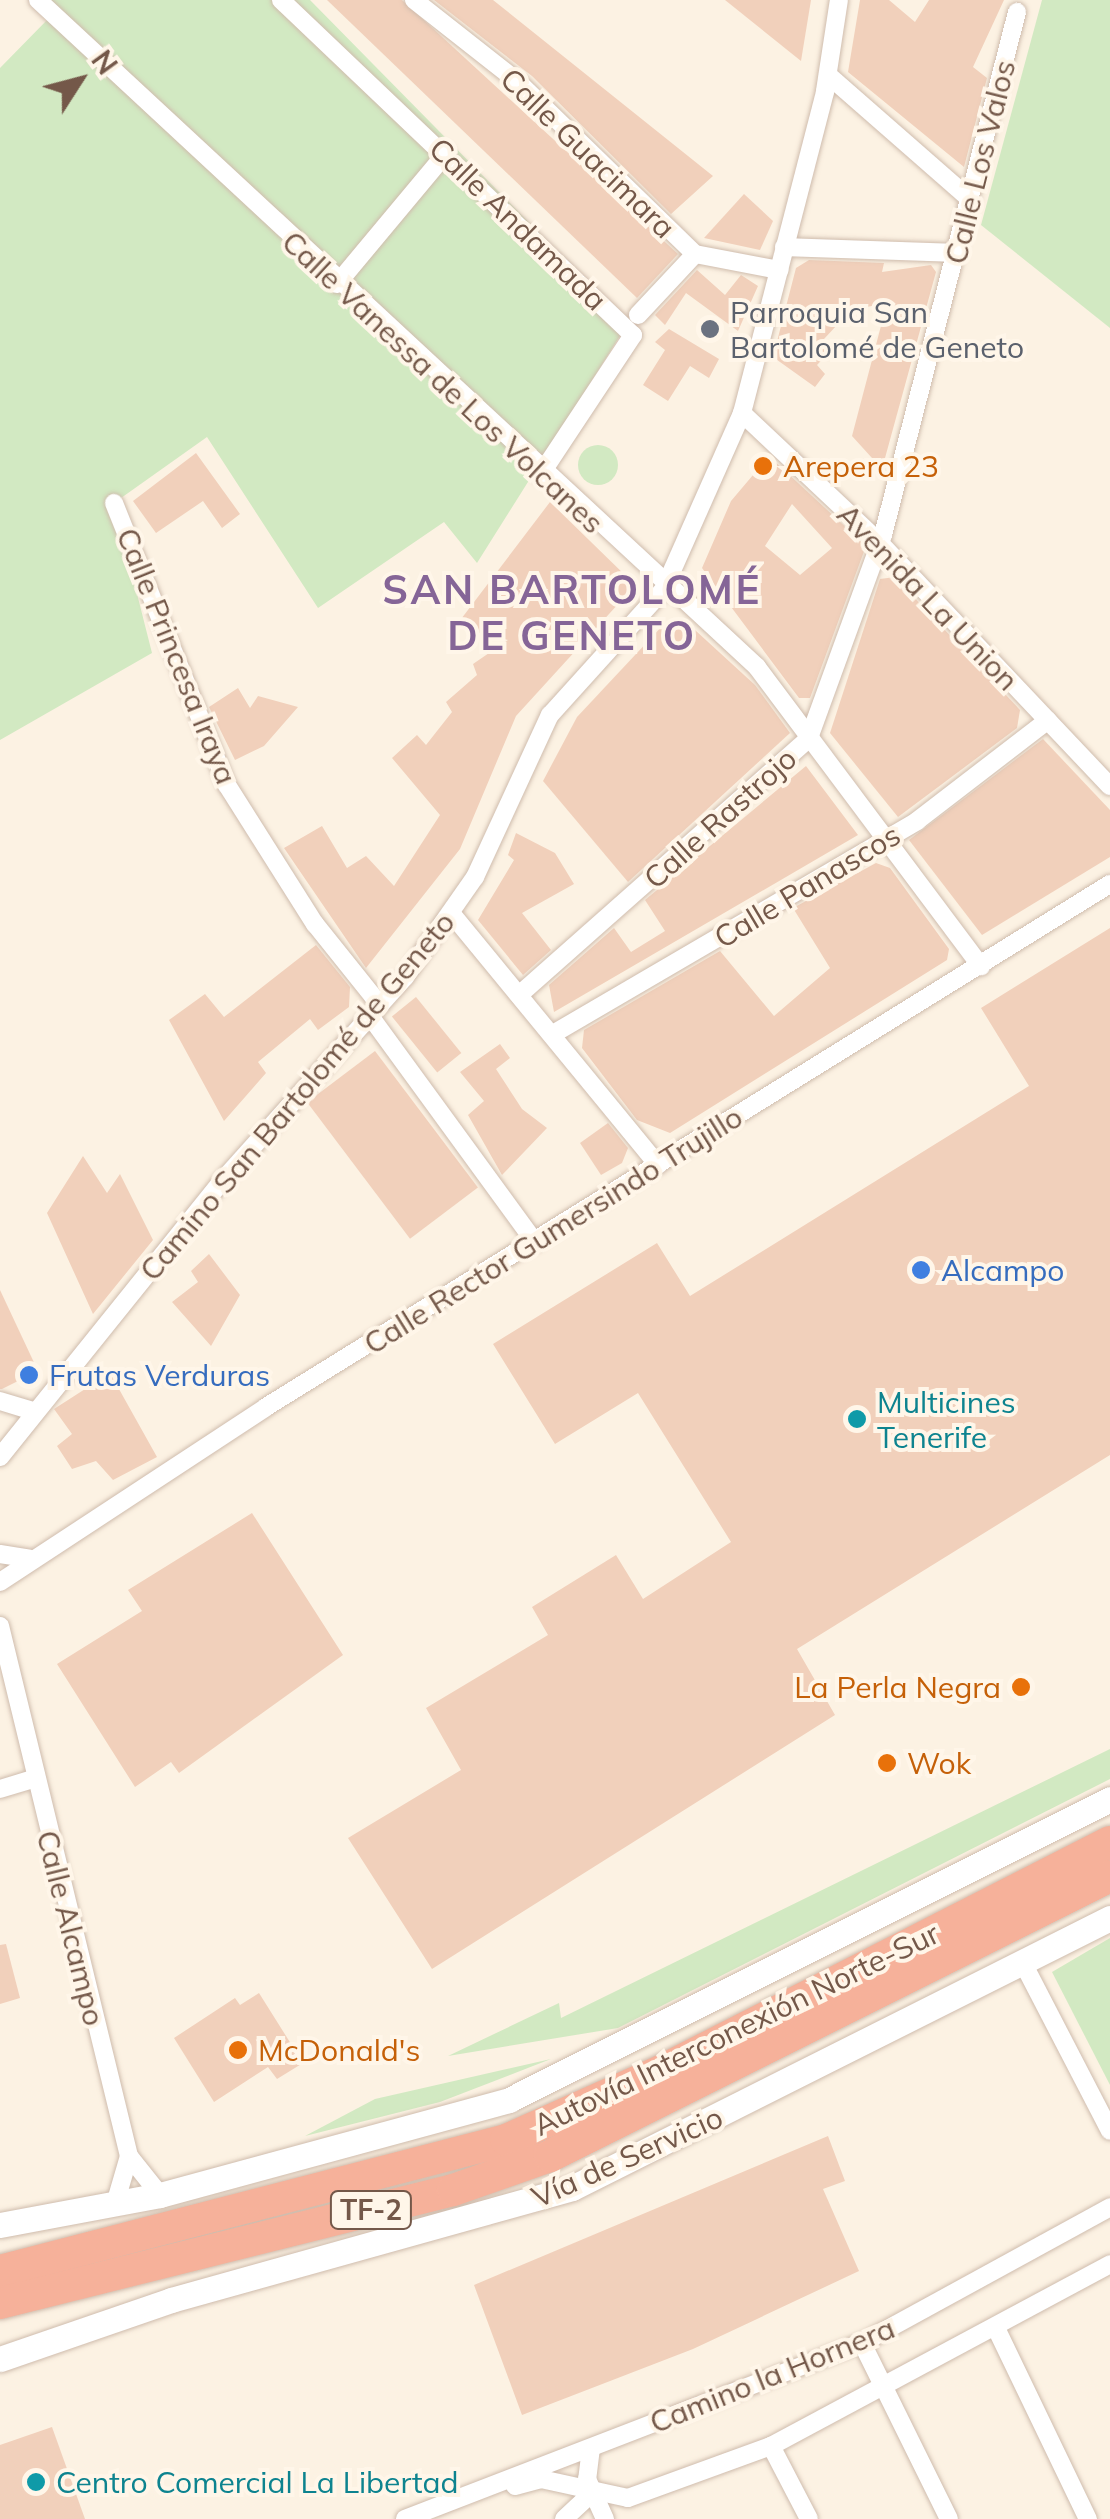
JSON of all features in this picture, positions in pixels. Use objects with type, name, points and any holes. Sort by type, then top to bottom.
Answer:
[{"type":"highway","name":"Autovía Interconexión Norte-Sur","points":[[0,2272],[506,2140],[661,2071],[1110,1842]]},
{"type":"highway","name":"Autovía Interconexión Norte-Sur","points":[[0,2303],[453,2190],[550,2156],[1110,1876]]},
{"type":"street","name":"Calle Vanessa de Los Volcanes","points":[[38,0],[664,589],[757,668],[981,966]]},
{"type":"street","name":"Calle Andamada","points":[[281,0],[633,335],[541,474]]},
{"type":"street","name":"Calle Guacimara","points":[[414,0],[517,81],[695,254],[779,270]]},
{"type":"street","name":"Camino San Bartolomé de Geneto","points":[[0,1457],[33,1411],[375,1010],[451,913],[550,715],[664,589],[742,413],[828,75],[839,0]]},
{"type":"street","name":"Calle Los Valos","points":[[879,542],[958,253],[1017,12]]},
{"type":"street","points":[[828,75],[971,200]]},
{"type":"street","points":[[337,284],[446,154]]},
{"type":"street","points":[[784,247],[958,253]]},
{"type":"street","points":[[638,314],[695,254]]},
{"type":"street","name":"Avenida La Union","points":[[742,413],[879,542],[1110,786]]},
{"type":"street","name":"Calle Princesa Iraya","points":[[114,503],[228,785],[315,924],[536,1242]]},
{"type":"street","name":"Calle Rastrojo","points":[[519,994],[809,738],[879,542]]},
{"type":"street","name":"Calle Panascos","points":[[553,1034],[887,839],[1048,720]]},
{"type":"street","name":"Calle Rector Gumersindo Trujillo","points":[[0,1581],[1110,884]]},
{"type":"street","points":[[451,913],[658,1165]]},
{"type":"street","points":[[0,1400],[33,1411]]},
{"type":"street","points":[[0,1554],[30,1559]]},
{"type":"street","name":"Calle Alcampo","points":[[0,1626],[6,1694],[33,1779],[129,2156],[160,2194]]},
{"type":"street","points":[[0,1789],[33,1779]]},
{"type":"street","points":[[0,2225],[160,2194],[509,2100],[1110,1799]]},
{"type":"street","name":"Vía de Servicio","points":[[0,2359],[171,2300],[572,2188],[1110,1918]]},
{"type":"street","points":[[1023,1963],[1110,2131]]},
{"type":"street","points":[[115,2204],[129,2156]]},
{"type":"street","name":"Camino la Hornera","points":[[405,2519],[862,2344],[1110,2207]]},
{"type":"street","name":"Camino la Hornera","points":[[602,2518],[628,2498],[771,2446],[885,2390],[1110,2264]]},
{"type":"street","points":[[996,2328],[1088,2519]]},
{"type":"street","points":[[862,2344],[944,2517]]},
{"type":"street","points":[[771,2446],[809,2519]]},
{"type":"street","points":[[591,2448],[590,2495],[602,2518]]},
{"type":"street","name":"Camino la Hornera","points":[[476,2493],[541,2478],[590,2495],[628,2498]]},
{"type":"street","points":[[564,2519],[590,2495]]},
{"type":"green space","points":[[29,0],[310,0],[628,323],[477,563],[444,522],[318,608],[207,437],[114,503],[152,653],[0,740],[0,68],[48,19]]},
{"type":"green space","points":[[1042,0],[1110,0],[1110,328],[981,225]]},
{"type":"green space","points":[[598,445],[612,451],[618,465],[612,479],[598,485],[584,479],[578,465],[584,451]]},
{"type":"green space","points":[[1110,1749],[1110,1779],[618,2028],[448,2056],[559,2003],[561,2018]]},
{"type":"green space","points":[[1110,1938],[1110,2085],[1052,1972]]},
{"type":"green space","points":[[551,2059],[440,2102],[305,2136],[375,2099]]},
{"type":"building","points":[[327,0],[402,0],[678,254],[637,298]]},
{"type":"building","points":[[434,0],[493,0],[713,176],[671,214],[532,76]]},
{"type":"building","points":[[725,0],[811,0],[801,61]]},
{"type":"building","points":[[860,0],[889,0],[915,22],[929,0],[1004,0],[973,67],[987,78],[964,167],[848,72]]},
{"type":"building","points":[[744,194],[773,221],[760,250],[704,238]]},
{"type":"building","points":[[809,260],[884,263],[882,272],[931,265],[936,272],[882,469],[852,436],[887,303],[851,310],[824,339],[833,348],[817,365],[825,374],[815,387],[773,357],[796,268]]},
{"type":"building","points":[[697,270],[725,295],[741,275],[758,286],[738,331],[686,293],[665,325],[655,315]]},
{"type":"building","points":[[669,329],[719,359],[709,378],[690,366],[668,401],[643,385],[665,350],[655,342]]},
{"type":"building","points":[[196,453],[240,514],[222,528],[203,501],[156,533],[133,501]]},
{"type":"building","points":[[769,456],[866,546],[810,698],[799,698],[702,568],[731,501]],"holes":[[[792,504],[832,548],[800,575],[765,546]]]},
{"type":"building","points":[[550,502],[629,579],[630,591],[516,716],[460,849],[366,968],[284,848],[322,826],[347,868],[366,856],[394,886],[440,815],[392,758],[417,735],[426,745],[452,712],[446,702],[477,675],[473,664],[508,640],[455,627]]},
{"type":"building","points":[[895,577],[1020,710],[1017,728],[898,817],[830,733],[880,579]]},
{"type":"building","points":[[683,619],[755,685],[790,733],[628,882],[543,781],[577,717],[665,623]]},
{"type":"building","points":[[238,688],[250,708],[258,696],[298,707],[264,746],[235,760],[209,707]]},
{"type":"building","points":[[1043,739],[1110,810],[1110,857],[982,935],[909,840]]},
{"type":"building","points":[[806,766],[858,835],[554,1012],[549,985],[614,928],[631,952],[665,931],[645,900]]},
{"type":"building","points":[[516,833],[555,853],[574,884],[522,913],[551,950],[523,975],[478,920],[514,860],[508,855]]},
{"type":"building","points":[[876,863],[890,868],[949,949],[947,960],[670,1133],[637,1120],[582,1048],[584,1030],[720,951],[774,1016],[830,968],[793,908]]},
{"type":"building","name":"Alcampo","points":[[1110,928],[1110,1455],[797,1649],[835,1715],[432,1969],[348,1838],[461,1770],[426,1708],[548,1635],[532,1607],[616,1555],[643,1599],[731,1542],[638,1393],[555,1444],[493,1344],[657,1243],[690,1296],[1029,1086],[981,1008]]},
{"type":"building","points":[[316,945],[350,987],[349,1007],[318,1030],[310,1019],[258,1062],[266,1073],[224,1121],[169,1020],[205,994],[224,1017]]},
{"type":"building","points":[[416,997],[461,1053],[437,1072],[392,1017]]},
{"type":"building","points":[[500,1044],[510,1058],[496,1069],[522,1109],[547,1128],[502,1175],[468,1115],[484,1101],[460,1072]]},
{"type":"building","points":[[375,1051],[478,1188],[410,1239],[307,1102]]},
{"type":"building","points":[[608,1123],[628,1148],[622,1163],[601,1175],[580,1143]]},
{"type":"building","points":[[83,1156],[107,1193],[120,1174],[153,1240],[93,1314],[47,1213]]},
{"type":"building","points":[[209,1254],[240,1295],[211,1346],[172,1302],[198,1282],[191,1271]]},
{"type":"building","points":[[0,1290],[38,1371],[2,1389],[0,1389]]},
{"type":"building","points":[[110,1373],[157,1457],[113,1480],[96,1461],[72,1469],[57,1446],[72,1434],[54,1409]]},
{"type":"building","points":[[252,1513],[343,1655],[179,1773],[171,1762],[135,1787],[57,1664],[142,1611],[128,1590]]},
{"type":"building","points":[[6,1944],[20,1998],[0,2004],[0,1945]]},
{"type":"building","name":"McDonald's","points":[[259,1993],[303,2063],[277,2079],[268,2067],[214,2102],[174,2038],[235,1998],[240,2005]]},
{"type":"building","points":[[828,2136],[845,2181],[823,2189],[859,2271],[693,2349],[522,2415],[474,2285]]},
{"type":"building","name":"Centro Comercial La Libertad","points":[[52,2427],[85,2519],[0,2519],[0,2445]]},
{"type":"place","name":"Parroquia San Bartolomé de Geneto","points":[[710,329]]},
{"type":"place","name":"Arepera 23","points":[[763,466]]},
{"type":"place","name":"Alcampo","points":[[921,1270]]},
{"type":"place","name":"Frutas Verduras","points":[[29,1375]]},
{"type":"place","name":"Multicines Tenerife","points":[[857,1419]]},
{"type":"place","name":"La Perla Negra","points":[[1021,1687]]},
{"type":"place","name":"Wok","points":[[887,1763]]},
{"type":"place","name":"McDonald's","points":[[238,2050]]},
{"type":"place","name":"Centro Comercial La Libertad","points":[[36,2482]]},
{"type":"district","name":"SAN BARTOLOMÉ DE GENETO","points":[[572,612]]}]
